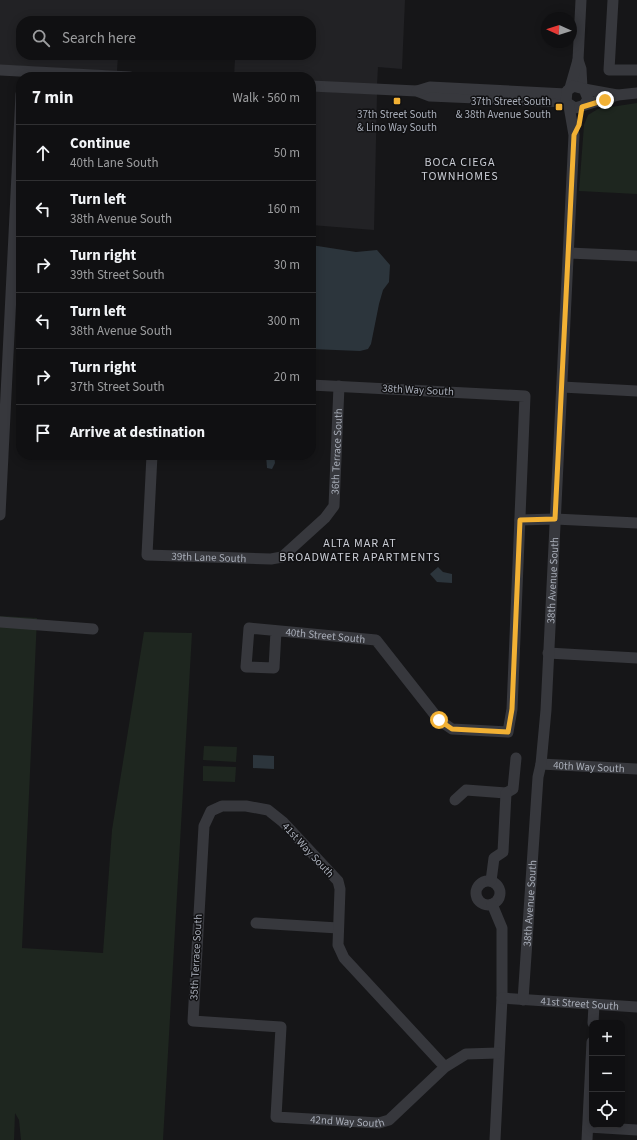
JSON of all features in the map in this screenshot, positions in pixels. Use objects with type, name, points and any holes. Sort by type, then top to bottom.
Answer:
[{"type":"street","name":"38th Avenue South","points":[[523,1000],[548,653],[569,252],[574,135],[568,98],[578,60],[581,0]]},
{"type":"street","points":[[613,0],[609,70],[637,70]]},
{"type":"street","name":"38th Avenue South","points":[[578,60],[582,69],[583,88]]},
{"type":"street","points":[[0,70],[16,73]]},
{"type":"street","points":[[316,86],[417,91],[430,96],[568,98]]},
{"type":"street","points":[[568,98],[577,86],[618,95]]},
{"type":"street","points":[[583,88],[588,99],[583,106]]},
{"type":"street","points":[[568,98],[575,108],[618,95],[637,92]]},
{"type":"street","name":"38th Avenue South","points":[[574,135],[579,125],[583,106]]},
{"type":"street","points":[[0,515],[16,194]]},
{"type":"street","points":[[569,252],[637,256]]},
{"type":"street","name":"38th Way South","points":[[316,385],[524,396],[520,520]]},
{"type":"street","name":"36th Terrace South","points":[[271,559],[282,557],[325,518],[334,506],[339,386]]},
{"type":"street","points":[[562,387],[637,391]]},
{"type":"street","name":"39th Lane South","points":[[152,460],[147,555],[271,559]]},
{"type":"street","points":[[520,520],[555,519],[637,523]]},
{"type":"street","name":"40th Street South","points":[[276,631],[376,640],[439,720],[452,729],[508,732],[512,709],[520,520]]},
{"type":"street","points":[[0,622],[93,629]]},
{"type":"street","points":[[548,653],[637,658]]},
{"type":"street","points":[[455,800],[466,790],[506,793],[513,789],[516,758]]},
{"type":"street","name":"40th Way South","points":[[541,764],[637,769]]},
{"type":"street","points":[[491,880],[494,858],[503,852],[506,793]]},
{"type":"street","name":"41st Way South","points":[[199,892],[204,826],[211,811],[222,806],[246,806],[268,810],[283,822],[338,881],[340,890],[338,945],[344,958],[445,1067]]},
{"type":"street","points":[[491,880],[498,885],[501,892],[499,900],[492,904],[484,904],[476,895],[478,887],[480,883],[491,880]]},
{"type":"street","name":"35th Terrace South","points":[[199,892],[193,1021],[281,1027],[276,1117]]},
{"type":"street","points":[[492,904],[502,928],[502,998],[498,1053],[495,1140]]},
{"type":"street","points":[[256,923],[338,928]]},
{"type":"street","name":"41st Street South","points":[[502,998],[637,1007]]},
{"type":"street","points":[[593,1020],[594,1005]]},
{"type":"street","name":"42nd Way South","points":[[276,1117],[379,1123],[389,1120],[445,1067],[466,1054],[498,1053]]},
{"type":"street","points":[[587,1140],[591,1056]]},
{"type":"street","points":[[588,1127],[637,1130]]},
{"type":"shaded area","points":[[0,0],[405,0],[402,69],[378,67],[377,85],[316,82],[316,72],[234,72],[235,60],[316,60],[316,16],[16,16],[16,60],[118,60],[117,71],[0,65]]},
{"type":"shaded area","points":[[316,91],[377,94],[374,230],[316,225]]},
{"type":"shaded area","points":[[637,103],[637,194],[579,191],[584,125],[588,115],[598,109]]},
{"type":"shaded area","points":[[316,246],[356,252],[377,250],[390,265],[389,282],[383,290],[371,344],[368,349],[360,351],[316,349]]},
{"type":"shaded area","points":[[266,460],[275,460],[272,469],[267,468]]},
{"type":"shaded area","points":[[438,567],[443,572],[452,574],[452,583],[437,582],[430,574]]},
{"type":"shaded area","points":[[0,616],[37,618],[22,948],[103,953],[112,830],[144,632],[192,633],[163,1140],[21,1140],[19,1120],[15,1113],[14,1140],[0,1140]]},
{"type":"shaded area","points":[[204,746],[237,747],[236,762],[203,760]]},
{"type":"shaded area","points":[[253,755],[274,756],[274,769],[253,768]]},
{"type":"shaded area","points":[[203,766],[236,767],[235,782],[203,781]]},
{"type":"place","name":"37th Street South & Lino Way South","points":[[397,101]]},
{"type":"place","name":"37th Street South & 38th Avenue South","points":[[559,107]]},
{"type":"district","name":"BOCA CIEGA TOWNHOMES","points":[[460,169]]},
{"type":"district","name":"ALTA MAR AT BROADWATER APARTMENTS","points":[[360,550]]},
{"type":"route","points":[[439,720],[452,729],[508,732],[512,709],[520,520],[555,519],[574,135],[579,125],[582,107],[584,105],[605,100]]}]
